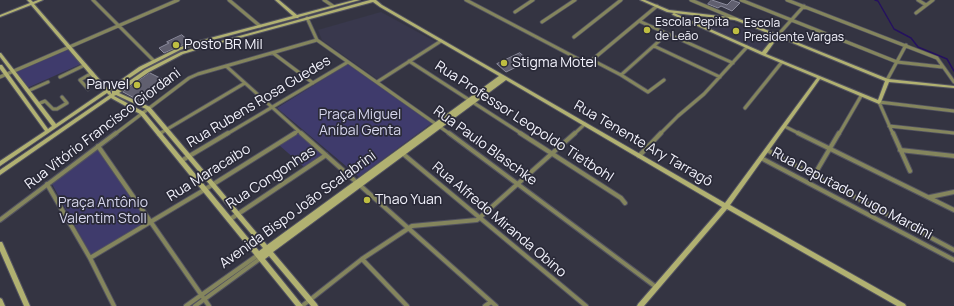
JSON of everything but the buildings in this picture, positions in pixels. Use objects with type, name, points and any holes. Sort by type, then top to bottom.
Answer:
[{"type":"main road","points":[[0,14],[31,1],[41,0]]},
{"type":"main road","points":[[277,0],[301,20]]},
{"type":"main road","points":[[0,172],[154,61],[196,43],[358,0]]},
{"type":"main road","points":[[0,164],[47,131],[109,93],[116,92],[147,71],[182,54],[205,46],[374,0]]},
{"type":"main road","name":"Rua Tenente Ary Tarragô","points":[[374,0],[441,41],[639,156],[902,306]]},
{"type":"main road","points":[[642,0],[746,47],[861,96],[879,102],[887,80]]},
{"type":"main road","points":[[31,1],[109,93],[142,113],[259,257],[301,306]]},
{"type":"main road","points":[[668,11],[736,19],[887,80],[954,87]]},
{"type":"main road","points":[[763,54],[778,36]]},
{"type":"main road","points":[[0,54],[55,126]]},
{"type":"main road","points":[[0,66],[47,131]]},
{"type":"main road","name":"Avenida Bispo João Scalabrini","points":[[259,257],[504,77]]},
{"type":"main road","points":[[640,306],[726,206],[819,78]]},
{"type":"main road","points":[[116,92],[148,108],[316,306]]},
{"type":"main road","points":[[0,244],[27,306]]},
{"type":"main road","points":[[0,301],[2,306]]},
{"type":"street","points":[[93,0],[154,61]]},
{"type":"street","points":[[0,77],[178,0]]},
{"type":"street","points":[[229,0],[260,26]]},
{"type":"street","points":[[324,0],[333,6]]},
{"type":"street","points":[[466,0],[588,63],[657,6]]},
{"type":"street","points":[[515,12],[533,0]]},
{"type":"street","points":[[542,22],[575,0]]},
{"type":"street","points":[[574,37],[621,0]]},
{"type":"street","points":[[691,0],[736,19]]},
{"type":"street","points":[[741,0],[897,62],[942,67]]},
{"type":"street","points":[[789,0],[937,58],[954,82]]},
{"type":"street","points":[[918,0],[926,5]]},
{"type":"street","points":[[916,13],[933,0]]},
{"type":"street","points":[[778,36],[804,6]]},
{"type":"street","points":[[715,10],[718,14],[717,16]]},
{"type":"street","name":"Rua Paulo Blaschke","points":[[307,18],[318,40],[439,125],[656,287]]},
{"type":"street","points":[[639,21],[733,63]]},
{"type":"street","points":[[621,75],[668,34]]},
{"type":"street","name":"Rua Vitório Francisco Giordani","points":[[0,220],[189,78],[318,40]]},
{"type":"street","points":[[377,82],[441,41]]},
{"type":"street","points":[[887,80],[906,45]]},
{"type":"street","points":[[654,46],[720,77]]},
{"type":"street","points":[[639,156],[678,116],[704,94],[746,47]]},
{"type":"street","points":[[273,53],[312,83]]},
{"type":"street","points":[[592,60],[621,75],[648,92],[664,80]]},
{"type":"street","name":"Rua Professor Leopoldo Tietbohl","points":[[409,61],[621,198],[625,203]]},
{"type":"street","name":"Rua Rubens Rosa Guedes","points":[[181,161],[348,62]]},
{"type":"street","points":[[745,108],[782,62]]},
{"type":"street","points":[[60,77],[85,65]]},
{"type":"street","points":[[226,66],[496,306]]},
{"type":"street","points":[[88,89],[80,80],[92,74]]},
{"type":"street","points":[[28,91],[48,82]]},
{"type":"street","points":[[160,134],[245,83]]},
{"type":"street","points":[[816,172],[861,96]]},
{"type":"street","points":[[38,104],[45,101],[53,110],[56,110],[67,103],[62,97]]},
{"type":"street","points":[[910,171],[879,102],[954,111]]},
{"type":"street","points":[[301,306],[362,259],[408,228],[415,225],[471,221],[480,218],[585,124]]},
{"type":"street","points":[[784,126],[954,210]]},
{"type":"street","points":[[889,126],[954,133]]},
{"type":"street","name":"Rua Maracaibo","points":[[90,258],[213,185],[298,130]]},
{"type":"street","points":[[98,146],[209,306]]},
{"type":"street","name":"Rua Deputado Hugo Mardini","points":[[767,150],[954,250]]},
{"type":"street","points":[[900,150],[954,156]]},
{"type":"street","name":"Rua Alfredo Miranda Obino","points":[[401,153],[586,306]]},
{"type":"street","name":"Rua Congonhas","points":[[229,220],[326,155]]},
{"type":"street","name":"Rua Deputado Hugo Mardini","points":[[761,158],[954,260]]},
{"type":"street","points":[[48,184],[90,258],[114,306]]},
{"type":"street","points":[[929,197],[954,192]]},
{"type":"street","name":"Avenida Bispo João Scalabrini","points":[[186,306],[259,257]]},
{"type":"street","name":"Avenida Bispo João Scalabrini","points":[[196,306],[259,257]]},
{"type":"street","points":[[362,259],[407,306]]},
{"type":"street","points":[[485,306],[491,302]]},
{"type":"shaded area","points":[[381,12],[436,42],[377,79],[322,40],[318,30]]},
{"type":"shaded area","name":"Escola Presidente Vargas","points":[[680,16],[729,21],[772,38],[763,51]]},
{"type":"green space","points":[[67,49],[81,64],[27,88],[15,71]]},
{"type":"green space","name":"Praça Miguel Aníbal Genta","points":[[348,64],[432,123],[359,177],[277,108]]},
{"type":"green space","points":[[298,133],[324,154],[304,167],[279,145]]},
{"type":"green space","name":"Praça Antônio Valentim Stoll","points":[[98,149],[148,222],[91,255],[52,184]]},
{"type":"waterway","points":[[875,0],[878,1],[894,29],[911,38],[918,47],[947,59],[954,71]]},
{"type":"place","name":"Escola Pepita de Leão","points":[[647,30]]},
{"type":"place","name":"Escola Presidente Vargas","points":[[736,31]]},
{"type":"place","name":"Posto BR Mil","points":[[176,45]]},
{"type":"place","name":"Stigma Motel","points":[[504,63]]},
{"type":"place","name":"Panvel","points":[[137,85]]},
{"type":"place","name":"Thao Yuan","points":[[367,200]]}]
